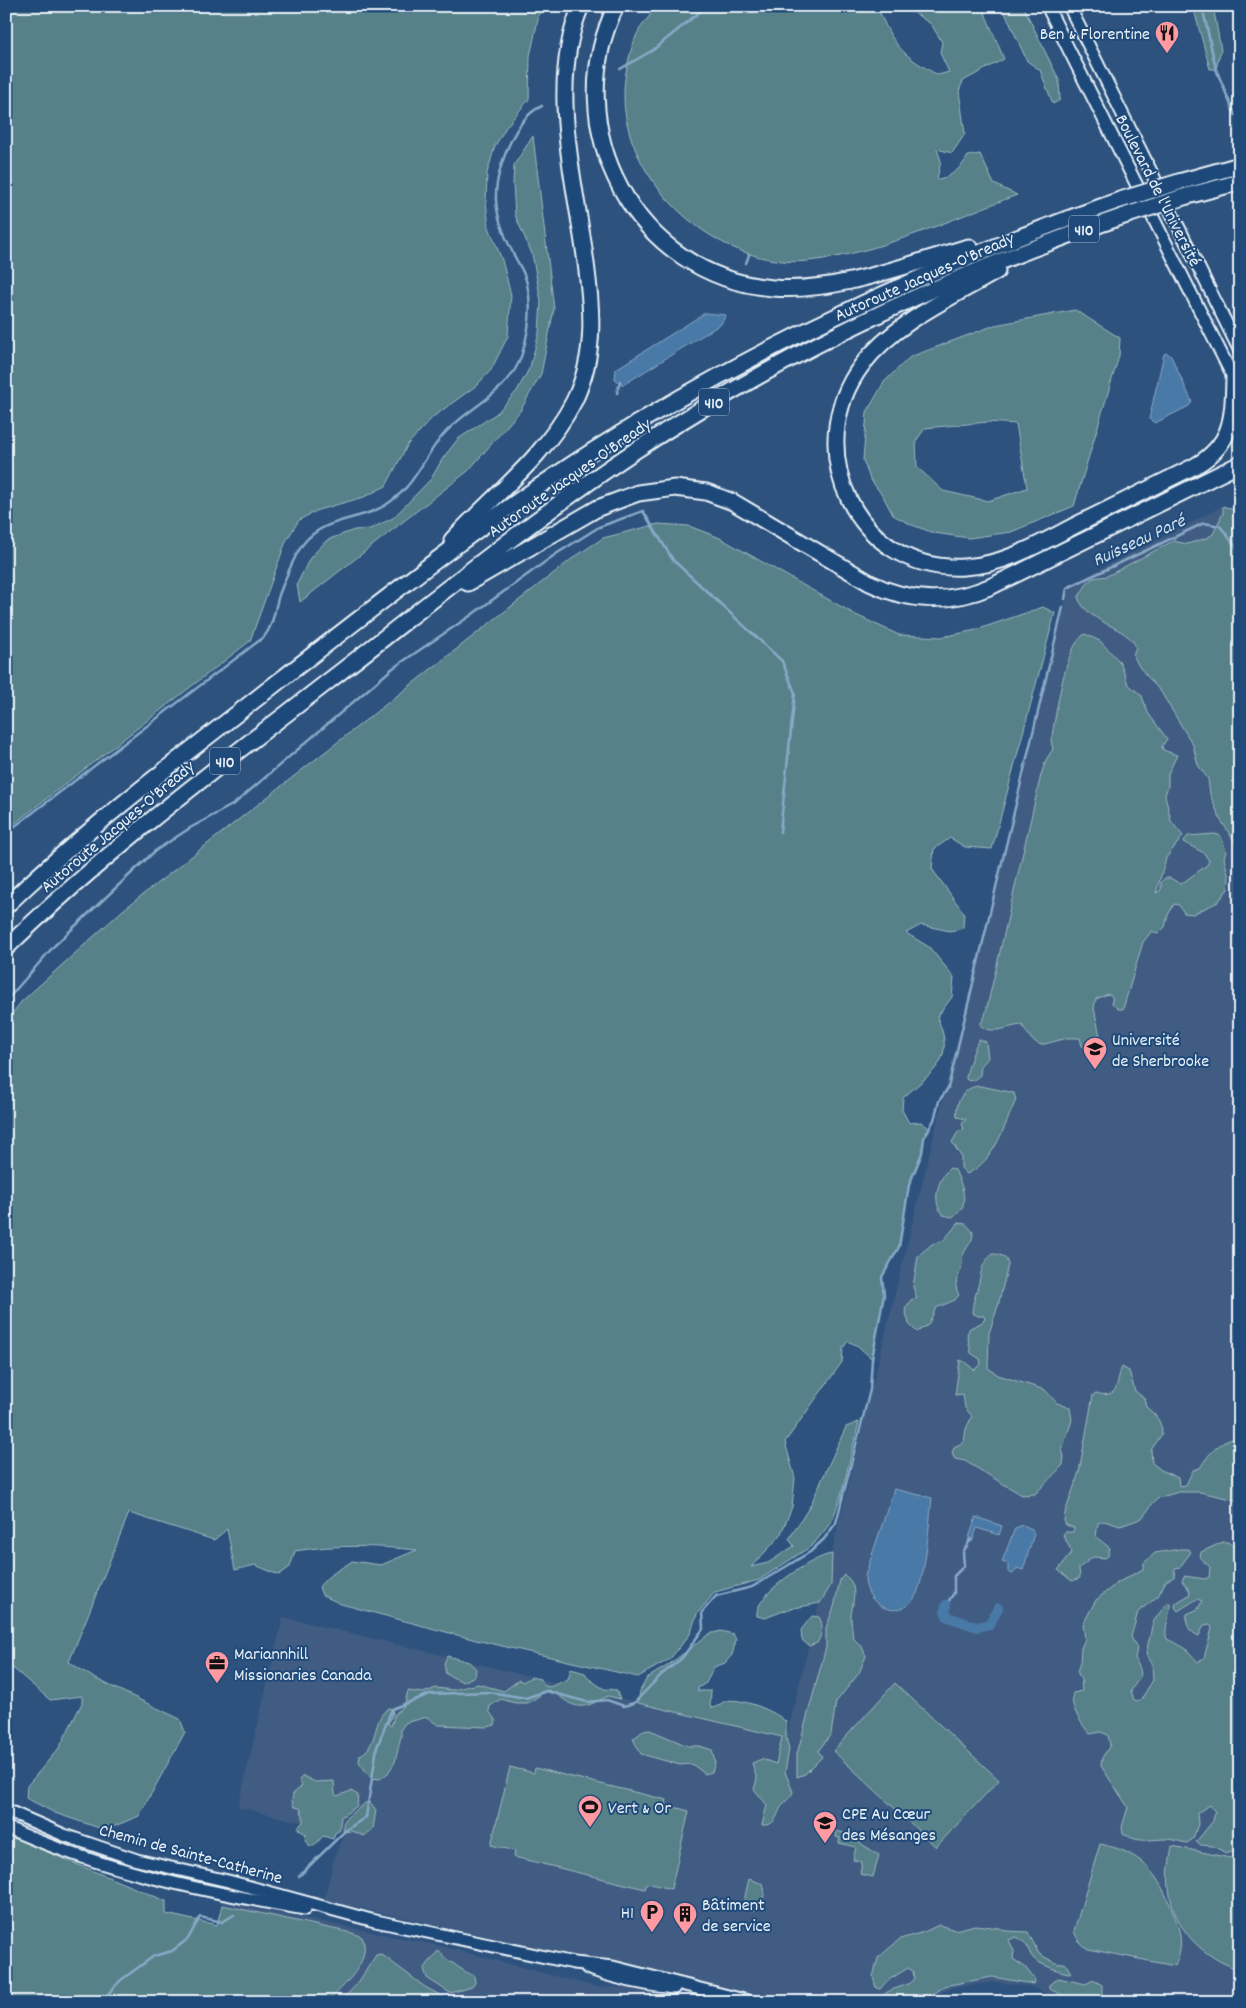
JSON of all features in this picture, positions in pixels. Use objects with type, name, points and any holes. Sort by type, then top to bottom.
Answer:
[{"type":"highway","points":[[423,570],[546,443],[571,405],[585,372],[591,336],[591,299],[564,90],[568,48],[581,6]]},
{"type":"highway","points":[[616,6],[602,42],[596,81],[596,110],[604,152],[618,184],[639,216],[668,246],[697,264],[725,277],[757,286],[813,287],[858,279],[1031,231]]},
{"type":"highway","name":"Autoroute Jacques-O'Bready","points":[[6,906],[53,862],[124,802],[423,570],[555,475],[637,423],[721,374],[865,301],[1031,231],[1120,200],[1240,165]]},
{"type":"highway","name":"Autoroute Jacques-O'Bready","points":[[6,948],[127,839],[417,612],[577,491],[710,405],[784,362],[867,319],[944,284],[1042,245],[1127,215],[1186,196],[1240,182]]},
{"type":"highway","points":[[1042,245],[898,330],[868,357],[849,386],[842,403],[836,428],[835,451],[838,472],[845,492],[855,511],[868,528],[889,545],[908,556],[928,563],[964,567],[997,561],[1037,544],[1190,468],[1212,454],[1223,441],[1231,423],[1237,384]]},
{"type":"highway","points":[[417,612],[591,511],[628,496],[670,488],[701,491],[733,502],[888,591],[922,599],[955,598],[1004,580],[1240,464]]},
{"type":"main road","name":"Boulevard de l'Université","points":[[1047,6],[1237,384]]},
{"type":"main road","name":"Boulevard de l'Université","points":[[1069,6],[1240,351]]},
{"type":"main road","name":"Chemin de Sainte-Catherine","points":[[6,1810],[64,1835],[129,1858],[228,1881],[371,1920]]},
{"type":"main road","name":"Chemin de Sainte-Catherine","points":[[6,1827],[81,1858],[159,1881],[225,1895],[371,1920],[574,1963],[634,1971],[698,1990],[752,2002]]},
{"type":"shaded area","points":[[705,313],[726,315],[721,324],[623,385],[615,379],[616,369]]},
{"type":"shaded area","points":[[1167,353],[1171,356],[1192,402],[1189,406],[1155,423],[1149,419],[1164,354]]},
{"type":"shaded area","name":"Université de Sherbrooke","points":[[1223,506],[1240,512],[1240,2002],[1064,2002],[1032,1987],[996,1982],[954,1987],[921,2002],[782,2002],[324,1900],[335,1855],[346,1833],[238,1807],[283,1617],[786,1738],[1069,585]]},
{"type":"shaded area","points":[[894,1489],[932,1498],[925,1560],[917,1593],[911,1602],[903,1608],[894,1610],[877,1604],[871,1597],[866,1587],[865,1576]]},
{"type":"shaded area","points":[[976,1517],[1002,1526],[999,1535],[977,1528],[972,1542],[968,1541]]},
{"type":"shaded area","points":[[1023,1525],[1032,1529],[1034,1534],[1023,1570],[1017,1568],[1013,1574],[1008,1572],[1008,1564],[1002,1562],[1015,1528]]},
{"type":"shaded area","points":[[223,1902],[446,1947],[596,1987],[632,1988],[701,2002],[160,2002],[218,1925]]},
{"type":"green space","points":[[6,6],[541,6],[530,56],[529,99],[506,127],[495,146],[487,173],[486,202],[489,227],[502,260],[511,295],[508,336],[491,370],[477,385],[433,417],[408,444],[386,486],[364,497],[318,510],[299,520],[286,541],[250,641],[6,830]]},
{"type":"green space","points":[[657,6],[877,6],[888,30],[900,48],[915,61],[938,75],[949,72],[940,53],[942,42],[931,24],[904,6],[982,6],[1004,59],[963,81],[959,91],[965,134],[952,153],[937,149],[941,161],[937,179],[955,172],[968,156],[980,154],[994,184],[1017,195],[887,243],[861,251],[808,261],[775,260],[742,251],[711,236],[682,214],[658,188],[640,158],[628,126],[624,93],[628,63],[637,34]]},
{"type":"green space","points":[[1002,6],[1023,6],[1059,80],[1060,100],[1053,104],[1040,70],[1027,61]]},
{"type":"green space","points":[[1193,6],[1213,6],[1221,50],[1216,69],[1210,69]]},
{"type":"green space","points":[[533,136],[554,309],[541,374],[520,411],[468,471],[300,602],[297,584],[310,558],[327,540],[354,530],[370,529],[393,518],[431,479],[443,458],[458,439],[497,413],[517,391],[530,367],[539,333],[541,301],[532,254],[515,215],[513,184],[514,165]]},
{"type":"green space","points":[[1075,310],[1120,338],[1119,356],[1074,506],[1011,532],[969,538],[934,533],[912,525],[893,515],[883,496],[870,479],[863,460],[867,412],[884,382],[910,357],[995,325]],"holes":[[[988,422],[1016,424],[1027,488],[988,501],[943,491],[917,467],[916,441],[925,428]]]},
{"type":"green space","points":[[1223,506],[1240,512],[1238,847],[1220,819],[1210,794],[1208,779],[1198,765],[1193,745],[1161,692],[1140,668],[1133,655],[1136,647],[1132,640],[1091,614],[1078,598],[1088,582],[1093,578],[1107,576],[1173,541],[1187,544],[1207,538],[1213,534],[1223,513]]},
{"type":"green space","points":[[658,524],[689,526],[720,538],[856,615],[899,635],[942,637],[976,630],[1043,607],[1055,613],[992,849],[965,847],[950,838],[934,849],[932,869],[964,913],[963,928],[950,931],[921,925],[906,933],[929,947],[954,977],[952,997],[937,1017],[943,1032],[943,1055],[939,1064],[932,1072],[903,1098],[902,1110],[909,1123],[921,1122],[929,1128],[924,1138],[922,1153],[909,1185],[899,1247],[882,1277],[884,1295],[872,1359],[858,1346],[848,1341],[843,1348],[842,1362],[785,1442],[795,1478],[792,1507],[780,1536],[751,1567],[768,1563],[794,1546],[789,1539],[810,1506],[846,1427],[859,1422],[842,1492],[832,1521],[813,1545],[759,1580],[715,1592],[697,1614],[690,1634],[670,1659],[638,1677],[476,1640],[341,1604],[322,1595],[319,1587],[330,1575],[352,1561],[381,1565],[417,1550],[356,1546],[326,1547],[295,1551],[290,1567],[279,1575],[255,1565],[235,1570],[227,1529],[214,1540],[129,1513],[69,1662],[94,1678],[180,1719],[185,1732],[139,1816],[105,1830],[55,1813],[26,1798],[27,1786],[59,1748],[82,1703],[82,1696],[50,1700],[14,1669],[6,1666],[6,1022],[21,1002],[123,910],[573,558],[603,538]]},
{"type":"green space","points":[[1085,634],[1100,641],[1120,662],[1128,684],[1142,696],[1148,713],[1167,739],[1162,746],[1163,750],[1177,755],[1168,774],[1168,786],[1165,795],[1171,821],[1183,836],[1166,858],[1156,893],[1161,890],[1161,882],[1165,878],[1170,878],[1181,884],[1207,865],[1209,861],[1204,853],[1183,842],[1188,836],[1215,834],[1221,836],[1226,851],[1224,858],[1229,878],[1228,889],[1218,902],[1193,914],[1184,913],[1179,905],[1174,904],[1168,915],[1165,927],[1158,934],[1152,931],[1143,942],[1123,1009],[1118,1009],[1112,1003],[1112,996],[1108,994],[1096,999],[1094,1008],[1101,1046],[1095,1050],[1082,1046],[1080,1038],[1067,1038],[1041,1045],[1032,1040],[1022,1025],[1000,1030],[990,1030],[980,1025],[985,1016],[1041,775],[1046,760],[1053,749],[1051,741],[1066,667],[1078,641]]},
{"type":"green space","points":[[979,1039],[986,1042],[988,1058],[981,1066],[980,1075],[974,1080],[969,1081],[966,1079],[967,1072]]},
{"type":"green space","points":[[981,1086],[1014,1093],[1016,1100],[992,1152],[985,1161],[967,1174],[961,1168],[961,1156],[952,1142],[958,1132],[964,1129],[962,1124],[966,1119],[957,1117],[957,1106],[962,1096],[970,1088]]},
{"type":"green space","points":[[950,1168],[955,1170],[964,1196],[962,1208],[952,1217],[943,1215],[937,1204],[939,1184]]},
{"type":"green space","points":[[958,1223],[966,1224],[973,1232],[971,1241],[963,1255],[962,1267],[956,1282],[959,1295],[955,1300],[936,1308],[928,1325],[917,1332],[909,1324],[905,1309],[911,1300],[917,1298],[913,1287],[918,1256],[932,1244],[944,1240]]},
{"type":"green space","points":[[993,1254],[1003,1256],[1008,1265],[989,1333],[988,1368],[998,1375],[1045,1390],[1057,1403],[1070,1408],[1072,1420],[1062,1450],[1064,1456],[1063,1465],[1035,1494],[1022,1495],[965,1461],[955,1459],[952,1454],[954,1447],[964,1442],[966,1429],[972,1416],[965,1408],[963,1394],[955,1395],[960,1360],[974,1370],[981,1364],[980,1359],[971,1353],[967,1334],[970,1328],[985,1319],[984,1316],[972,1313],[972,1309],[982,1268]]},
{"type":"green space","points":[[1122,1367],[1129,1371],[1135,1391],[1144,1398],[1146,1407],[1155,1415],[1161,1425],[1162,1434],[1151,1450],[1152,1463],[1161,1470],[1178,1478],[1179,1486],[1186,1485],[1193,1470],[1200,1468],[1216,1448],[1227,1441],[1240,1438],[1240,1501],[1200,1492],[1179,1492],[1157,1498],[1142,1518],[1135,1521],[1120,1526],[1104,1521],[1098,1523],[1096,1537],[1110,1548],[1108,1556],[1105,1558],[1093,1557],[1079,1568],[1080,1578],[1072,1581],[1058,1570],[1072,1552],[1063,1535],[1065,1532],[1073,1532],[1074,1528],[1066,1525],[1064,1521],[1065,1513],[1079,1472],[1093,1395],[1096,1393],[1104,1395],[1113,1392]]},
{"type":"green space","points":[[1223,1542],[1228,1542],[1235,1548],[1234,1579],[1240,1585],[1240,1848],[1226,1853],[1213,1846],[1201,1845],[1196,1842],[1213,1821],[1215,1812],[1210,1805],[1197,1813],[1198,1824],[1193,1839],[1187,1843],[1170,1839],[1139,1840],[1123,1833],[1122,1827],[1128,1807],[1101,1766],[1102,1758],[1110,1745],[1108,1735],[1101,1732],[1090,1734],[1077,1715],[1072,1698],[1073,1693],[1082,1691],[1081,1680],[1077,1671],[1080,1663],[1081,1648],[1085,1639],[1083,1624],[1096,1600],[1117,1583],[1143,1569],[1144,1563],[1155,1553],[1180,1549],[1189,1549],[1191,1552],[1180,1567],[1175,1568],[1174,1577],[1166,1581],[1158,1596],[1138,1612],[1131,1637],[1137,1648],[1135,1658],[1141,1673],[1131,1691],[1134,1700],[1140,1701],[1153,1680],[1152,1663],[1146,1654],[1153,1622],[1167,1603],[1170,1603],[1166,1631],[1167,1639],[1185,1648],[1198,1662],[1204,1658],[1212,1628],[1210,1624],[1204,1625],[1199,1636],[1190,1630],[1187,1621],[1187,1614],[1198,1609],[1202,1601],[1197,1599],[1178,1611],[1175,1607],[1176,1603],[1189,1595],[1190,1591],[1182,1581],[1184,1576],[1205,1579],[1209,1577],[1210,1567],[1200,1558],[1201,1552]]},
{"type":"green space","points":[[832,1554],[831,1585],[820,1603],[789,1609],[765,1618],[757,1616],[758,1607],[764,1598],[786,1578],[823,1556]]},
{"type":"green space","points":[[844,1575],[852,1583],[854,1593],[851,1615],[853,1638],[862,1647],[866,1656],[859,1673],[836,1702],[831,1734],[818,1751],[822,1757],[805,1774],[797,1777],[797,1754],[826,1647],[826,1628],[834,1607],[840,1580]]},
{"type":"green space","points":[[812,1616],[819,1617],[822,1623],[822,1630],[817,1643],[809,1646],[802,1640],[801,1630]]},
{"type":"green space","points":[[721,1631],[733,1634],[736,1640],[732,1655],[725,1663],[714,1667],[706,1683],[698,1688],[698,1691],[711,1691],[710,1706],[712,1708],[726,1701],[740,1701],[766,1709],[786,1722],[786,1738],[789,1749],[785,1772],[793,1792],[783,1804],[776,1819],[767,1825],[762,1825],[767,1805],[754,1789],[757,1779],[752,1763],[762,1759],[776,1764],[782,1737],[638,1703],[640,1691],[647,1678],[667,1666],[709,1634]]},
{"type":"green space","points":[[447,1656],[469,1662],[476,1669],[475,1676],[463,1682],[446,1674],[444,1664]]},
{"type":"green space","points":[[571,1669],[585,1673],[589,1679],[604,1689],[616,1690],[620,1699],[608,1696],[592,1704],[577,1706],[548,1690],[528,1703],[515,1703],[501,1699],[490,1706],[489,1711],[496,1721],[495,1725],[487,1727],[438,1725],[427,1717],[405,1723],[401,1729],[395,1762],[388,1773],[380,1779],[371,1778],[359,1762],[360,1755],[370,1746],[384,1712],[389,1708],[392,1709],[393,1714],[388,1724],[391,1726],[395,1714],[404,1706],[408,1691],[423,1693],[436,1688],[453,1690],[478,1684],[504,1691],[519,1680],[523,1682],[531,1677],[540,1679],[545,1686],[550,1687],[568,1679]]},
{"type":"green space","points":[[895,1683],[999,1780],[936,1847],[833,1751]]},
{"type":"green space","points":[[650,1730],[688,1746],[700,1746],[712,1750],[715,1763],[712,1772],[705,1774],[692,1764],[680,1765],[641,1754],[633,1739],[643,1731]]},
{"type":"green space","name":"Vert & Or","points":[[510,1767],[534,1773],[535,1768],[667,1800],[666,1805],[689,1811],[671,1889],[647,1883],[645,1889],[514,1857],[515,1851],[491,1845]]},
{"type":"green space","points":[[303,1776],[315,1782],[334,1781],[335,1794],[337,1796],[351,1791],[358,1795],[357,1806],[341,1817],[339,1831],[335,1833],[333,1839],[323,1836],[314,1846],[310,1846],[305,1840],[306,1834],[299,1830],[298,1827],[303,1822],[303,1816],[300,1808],[294,1807],[292,1801],[293,1794],[302,1786],[299,1780]]},
{"type":"green space","points":[[370,1802],[376,1810],[373,1829],[364,1836],[351,1831],[344,1832],[343,1827],[346,1818],[365,1803]]},
{"type":"green space","points":[[837,1831],[844,1833],[879,1855],[873,1877],[860,1874],[862,1862],[853,1860],[856,1847],[839,1843],[840,1838],[836,1837]]},
{"type":"green space","points":[[6,1835],[166,1901],[166,1914],[217,1925],[222,1905],[352,1933],[362,1937],[364,1946],[360,1964],[348,1981],[328,2002],[6,2002]]},
{"type":"green space","points":[[1100,1844],[1126,1852],[1137,1858],[1153,1873],[1171,1907],[1179,1930],[1181,1943],[1175,1966],[1088,1949],[1078,1939],[1074,1931]]},
{"type":"green space","points":[[1172,1846],[1240,1860],[1240,1970],[1213,1957],[1192,1940],[1183,1929],[1176,1916],[1168,1883]]},
{"type":"green space","points":[[749,1879],[763,1884],[764,1888],[761,1904],[752,1911],[743,1905]]},
{"type":"green space","points":[[939,1925],[955,1930],[975,1925],[1000,1928],[1006,1931],[1028,1932],[1039,1954],[1058,1964],[1065,1963],[1071,1973],[1063,1972],[1040,1963],[1033,1958],[1025,1943],[1016,1937],[1009,1940],[1014,1951],[1013,1959],[1025,1967],[1035,1980],[1033,1984],[992,1977],[944,1986],[921,2002],[878,2002],[887,1992],[911,1982],[914,1978],[913,1971],[908,1968],[887,1981],[880,1989],[876,1988],[873,1977],[878,1958],[900,1939],[924,1932]]},
{"type":"green space","points":[[438,1951],[443,1957],[474,1976],[475,1983],[472,1987],[450,1993],[427,1978],[424,1969]]},
{"type":"green space","points":[[381,1954],[425,1987],[453,2002],[340,2002],[358,1983],[376,1955]]},
{"type":"green space","points":[[1058,1978],[1086,1984],[1093,1980],[1102,1985],[1102,2002],[1072,2002],[1065,1996],[1049,1989],[1049,1985]]},
{"type":"waterway","points":[[620,69],[653,50],[707,6]]},
{"type":"waterway","name":"Ruisseau Paré","points":[[1202,6],[1216,69],[1235,115]]},
{"type":"waterway","points":[[6,833],[264,637],[272,622],[279,595],[303,544],[322,528],[368,513],[390,502],[414,478],[444,434],[499,389],[508,379],[522,354],[528,328],[530,302],[525,276],[506,238],[497,212],[496,187],[503,160],[515,133],[526,117],[542,106]]},
{"type":"waterway","points":[[746,263],[749,255]]},
{"type":"waterway","points":[[617,393],[620,381]]},
{"type":"waterway","points":[[6,1001],[54,946],[155,851],[190,828],[234,804],[393,668],[470,616],[556,554],[599,527],[643,511],[673,560],[782,661],[795,693],[780,832]]},
{"type":"waterway","name":"Ruisseau Paré","points":[[1065,599],[1067,588],[1204,523],[1220,526],[1240,552]]},
{"type":"waterway","points":[[299,1876],[346,1830],[366,1817],[377,1747],[392,1709],[430,1694],[489,1692],[526,1698],[546,1691],[587,1702],[607,1700],[624,1706],[634,1703],[661,1675],[682,1658],[703,1629],[702,1612],[716,1596],[752,1587],[787,1566],[810,1552],[824,1539],[836,1523],[870,1390],[872,1359],[884,1295],[882,1277],[899,1247],[909,1185],[922,1153],[924,1138],[934,1120],[939,1101],[948,1088],[1063,607]]},
{"type":"waterway","points":[[946,1605],[954,1593],[954,1576],[964,1566],[963,1552],[971,1539]]},
{"type":"waterway","points":[[946,1605],[945,1611],[948,1617],[977,1627],[990,1624],[998,1608]]},
{"type":"waterway","points":[[100,2002],[121,1980],[154,1956],[172,1951],[188,1939],[200,1917],[222,1922],[234,1915]]},
{"type":"place","name":"Ben & Florentine","points":[[1167,54]]},
{"type":"place","name":"Université de Sherbrooke","points":[[1095,1070]]},
{"type":"place","name":"Mariannhill Missionaries Canada","points":[[217,1684]]},
{"type":"place","name":"Vert & Or","points":[[590,1828]]},
{"type":"place","name":"CPE Au Cœur des Mésanges","points":[[825,1844]]},
{"type":"place","name":"H1","points":[[652,1933]]},
{"type":"place","name":"Bâtiment de service","points":[[685,1935]]}]
